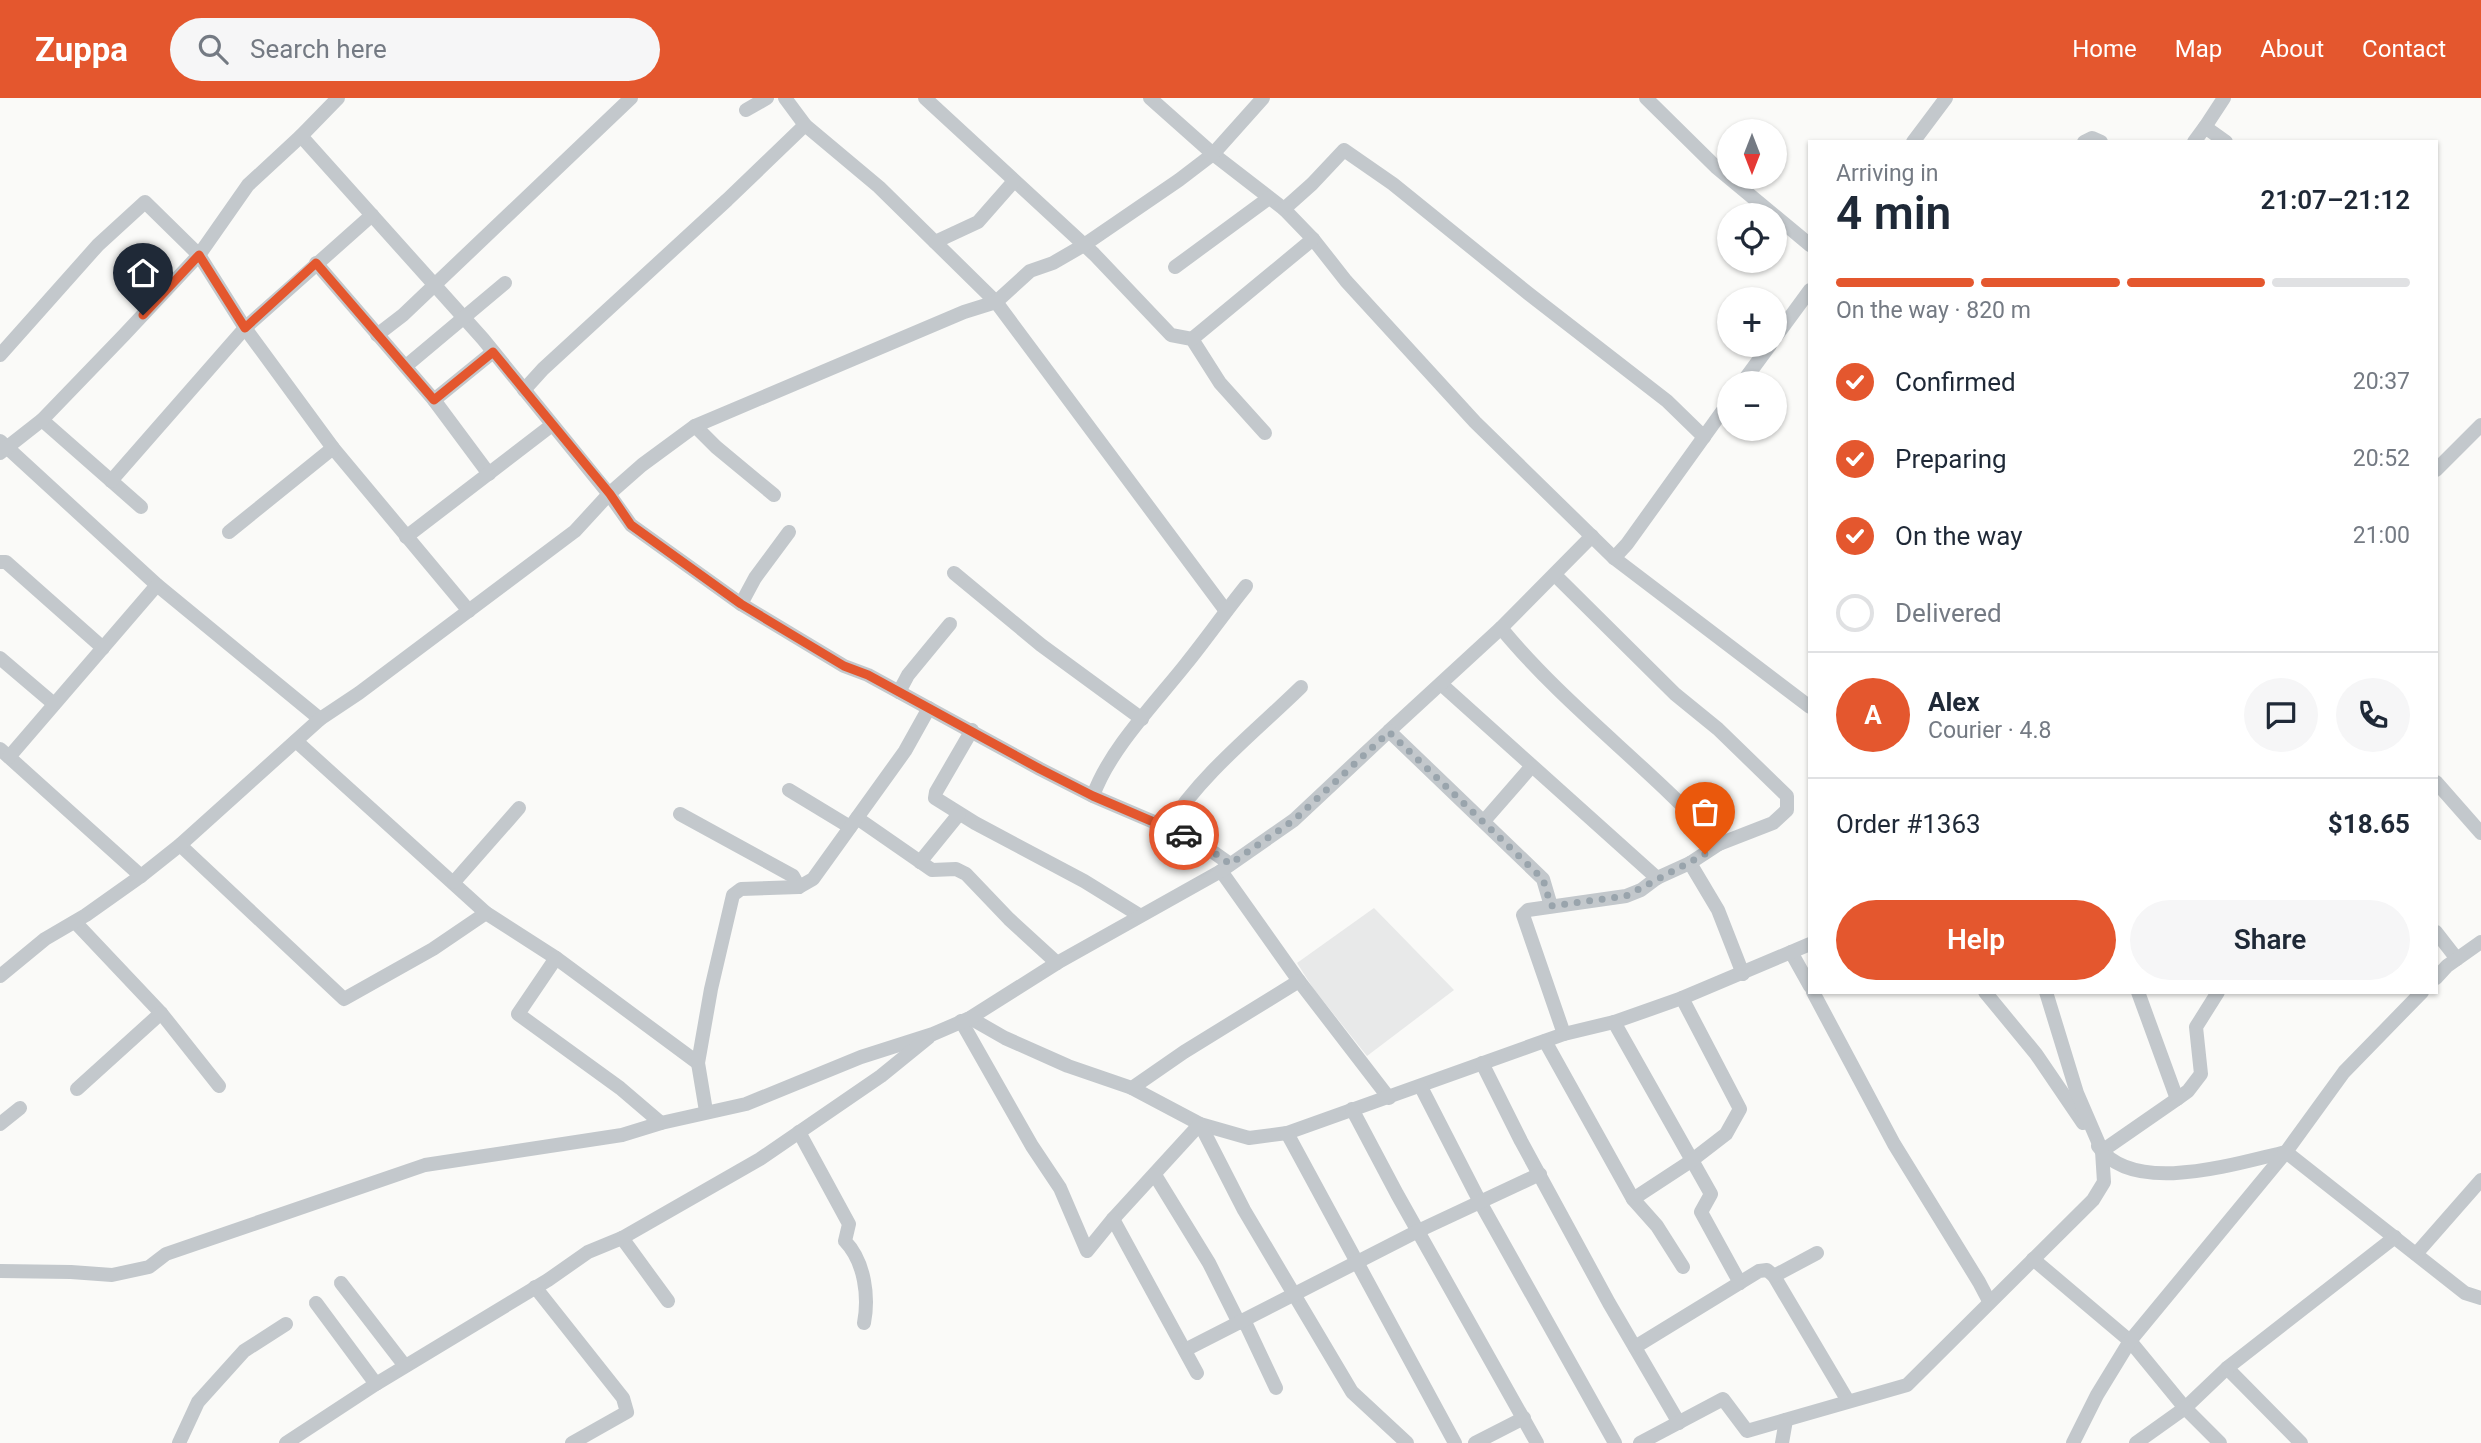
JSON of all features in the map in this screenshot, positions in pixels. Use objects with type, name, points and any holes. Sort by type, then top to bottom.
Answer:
[{"type":"street","points":[[320,719],[157,585],[2,447],[42,420],[199,255],[248,184],[338,98]]},
{"type":"street","points":[[377,335],[403,315],[631,98]]},
{"type":"street","points":[[746,110],[766,98]]},
{"type":"street","points":[[785,98],[805,125],[878,187],[996,302],[1226,611]]},
{"type":"street","points":[[925,98],[1084,245],[1171,335],[1192,339],[1220,383],[1265,433]]},
{"type":"street","points":[[1150,98],[1213,154],[1284,209],[1475,422],[1614,558],[1808,704]]},
{"type":"street","points":[[1,972],[45,939],[75,922],[141,876],[180,845],[320,719],[575,531],[642,465],[695,426],[964,312],[996,302],[1030,271],[1053,263],[1084,245],[1179,180],[1213,154],[1263,98]]},
{"type":"street","points":[[1646,98],[1716,167],[1808,243]]},
{"type":"street","points":[[1914,140],[1946,98]]},
{"type":"street","points":[[2195,140],[2224,98]]},
{"type":"street","points":[[524,390],[543,369],[805,125]]},
{"type":"street","points":[[2205,127],[2223,140]]},
{"type":"street","points":[[301,136],[465,318],[610,494],[631,525],[741,604],[844,666],[868,675],[1093,796],[1196,840],[1226,868],[1299,981],[1389,1098]]},
{"type":"street","points":[[1284,209],[1344,150],[1393,184],[1667,401],[1704,437]]},
{"type":"street","points":[[935,242],[978,222],[1014,181]]},
{"type":"street","points":[[1175,267],[1269,198]]},
{"type":"street","points":[[0,355],[98,245],[145,202],[199,255],[245,328],[333,448],[469,611]]},
{"type":"street","points":[[111,481],[245,328],[372,215]]},
{"type":"street","points":[[1192,339],[1313,239]]},
{"type":"street","points":[[316,263],[434,400],[489,474]]},
{"type":"street","points":[[406,366],[505,283]]},
{"type":"street","points":[[1787,321],[1808,293]]},
{"type":"street","points":[[434,400],[493,352]]},
{"type":"street","points":[[1614,558],[1627,544],[1717,419]]},
{"type":"street","points":[[42,420],[141,507]]},
{"type":"street","points":[[406,537],[552,425]]},
{"type":"street","points":[[2438,468],[2481,425]]},
{"type":"street","points":[[695,426],[774,495]]},
{"type":"street","points":[[229,532],[333,448]]},
{"type":"street","points":[[741,604],[755,578],[789,532]]},
{"type":"street","points":[[0,1272],[112,1275],[149,1267],[166,1254],[425,1165],[622,1135],[706,1111],[746,1104],[860,1057],[933,1034],[965,1020],[1056,963],[1226,868],[1294,820],[1501,628],[1592,536]]},
{"type":"street","points":[[0,562],[6,562],[103,648]]},
{"type":"street","points":[[954,573],[1041,645],[1142,719]]},
{"type":"street","points":[[1555,575],[1675,694],[1718,729],[1787,796],[1787,810],[1773,823],[1719,844],[1690,863],[1657,878],[1641,890],[1626,896],[1528,910],[1523,915],[1564,1034]]},
{"type":"street","points":[[141,876],[4,753],[54,704],[157,585]]},
{"type":"street","points":[[1093,796],[1097,783],[1142,719],[1246,586]]},
{"type":"street","points":[[899,692],[908,676],[950,624]]},
{"type":"street","points":[[1501,628],[1526,659],[1686,808],[1719,844]]},
{"type":"street","points":[[0,658],[54,704]]},
{"type":"street","points":[[1441,684],[1657,878]]},
{"type":"street","points":[[1168,827],[1227,757],[1301,687]]},
{"type":"street","points":[[706,1111],[698,1063],[711,989],[733,895],[741,889],[799,887],[813,879],[905,751],[929,708]]},
{"type":"street","points":[[972,730],[935,798],[959,814],[1084,881],[1139,915]]},
{"type":"street","points":[[1389,732],[1543,879],[1551,906]]},
{"type":"street","points":[[296,741],[486,913],[556,958],[698,1063]]},
{"type":"street","points":[[1484,821],[1531,767]]},
{"type":"street","points":[[2438,784],[2481,833]]},
{"type":"street","points":[[789,790],[853,823],[932,870],[956,869],[966,874],[1056,963]]},
{"type":"street","points":[[454,882],[519,808]]},
{"type":"street","points":[[680,814],[793,876],[799,887]]},
{"type":"street","points":[[920,862],[959,814]]},
{"type":"street","points":[[180,845],[344,999],[433,949],[486,913]]},
{"type":"street","points":[[1690,863],[1718,910],[1743,974]]},
{"type":"street","points":[[75,922],[160,1013],[219,1086]]},
{"type":"street","points":[[2438,934],[2457,958]]},
{"type":"street","points":[[2438,976],[2457,958],[2481,942]]},
{"type":"street","points":[[965,1020],[1068,1066],[1132,1088],[1200,1124],[1249,1138],[1287,1133],[1564,1034],[1614,1022],[1743,974],[1808,945]]},
{"type":"street","points":[[1791,952],[1808,982]]},
{"type":"street","points":[[556,958],[518,1014],[620,1088],[661,1123]]},
{"type":"street","points":[[1132,1088],[1184,1052],[1299,981]]},
{"type":"street","points":[[1814,994],[1894,1144],[1989,1301]]},
{"type":"street","points":[[1987,994],[2036,1054],[2102,1151],[2130,1169],[2161,1175],[2200,1171],[2286,1153],[2465,1293],[2481,1298]]},
{"type":"street","points":[[1640,1443],[1723,1398],[1747,1431],[1907,1385],[2093,1200],[2104,1182],[2102,1151],[2077,1093],[2047,994]]},
{"type":"street","points":[[2139,994],[2177,1100]]},
{"type":"street","points":[[2102,1151],[2177,1100],[2201,1074],[2196,1027],[2217,994]]},
{"type":"street","points":[[2073,1443],[2097,1395],[2130,1341],[2286,1153],[2344,1072],[2420,994]]},
{"type":"street","points":[[1633,1199],[1726,1134],[1741,1109],[1682,998]]},
{"type":"street","points":[[77,1089],[160,1013]]},
{"type":"street","points":[[965,1020],[1032,1146],[1060,1188],[1087,1251],[1200,1124]]},
{"type":"street","points":[[1614,1022],[1711,1194],[1701,1212],[1740,1283]]},
{"type":"street","points":[[286,1443],[588,1252],[622,1238],[760,1159],[905,1058],[933,1034]]},
{"type":"street","points":[[1545,1041],[1633,1199],[1657,1226],[1684,1267]]},
{"type":"street","points":[[1482,1063],[1539,1174],[1679,1423]]},
{"type":"street","points":[[1421,1087],[1480,1202],[1615,1443]]},
{"type":"street","points":[[0,1124],[20,1108]]},
{"type":"street","points":[[1352,1109],[1537,1443]]},
{"type":"street","points":[[1200,1124],[1244,1210],[1352,1392],[1408,1443]]},
{"type":"street","points":[[799,1132],[849,1224],[845,1241],[853,1250],[868,1303],[864,1323]]},
{"type":"street","points":[[1287,1133],[1455,1443]]},
{"type":"street","points":[[1185,1350],[1418,1231],[1539,1174]]},
{"type":"street","points":[[1155,1175],[1209,1263],[1276,1388]]},
{"type":"street","points":[[2416,1254],[2481,1180]]},
{"type":"street","points":[[1113,1219],[1197,1373]]},
{"type":"street","points":[[2136,1443],[2185,1408],[2227,1368],[2395,1237]]},
{"type":"street","points":[[622,1238],[668,1301]]},
{"type":"street","points":[[1774,1276],[1817,1253]]},
{"type":"street","points":[[2033,1259],[2130,1341],[2185,1408],[2221,1443]]},
{"type":"street","points":[[1635,1347],[1759,1272],[1768,1270],[1848,1401]]},
{"type":"street","points":[[341,1283],[405,1366]]},
{"type":"street","points":[[535,1287],[623,1398],[627,1412],[572,1443]]},
{"type":"street","points":[[316,1303],[376,1384]]},
{"type":"street","points":[[179,1443],[198,1402],[244,1351],[286,1325]]},
{"type":"street","points":[[2227,1368],[2301,1443]]},
{"type":"street","points":[[1475,1443],[1524,1418]]},
{"type":"street","points":[[1782,1443],[1786,1420]]},
{"type":"shaded area","points":[[1374,908],[1454,990],[1367,1056],[1313,988],[1297,963]]},
{"type":"way so far","points":[[1184,835],[1196,840],[1230,864],[1294,820],[1389,732],[1543,879],[1551,906],[1626,896],[1705,854]]},
{"type":"route","points":[[143,315],[199,255],[245,328],[316,263],[434,400],[493,352],[610,494],[631,525],[741,604],[844,666],[868,675],[1040,769],[1093,796],[1184,835]]}]
